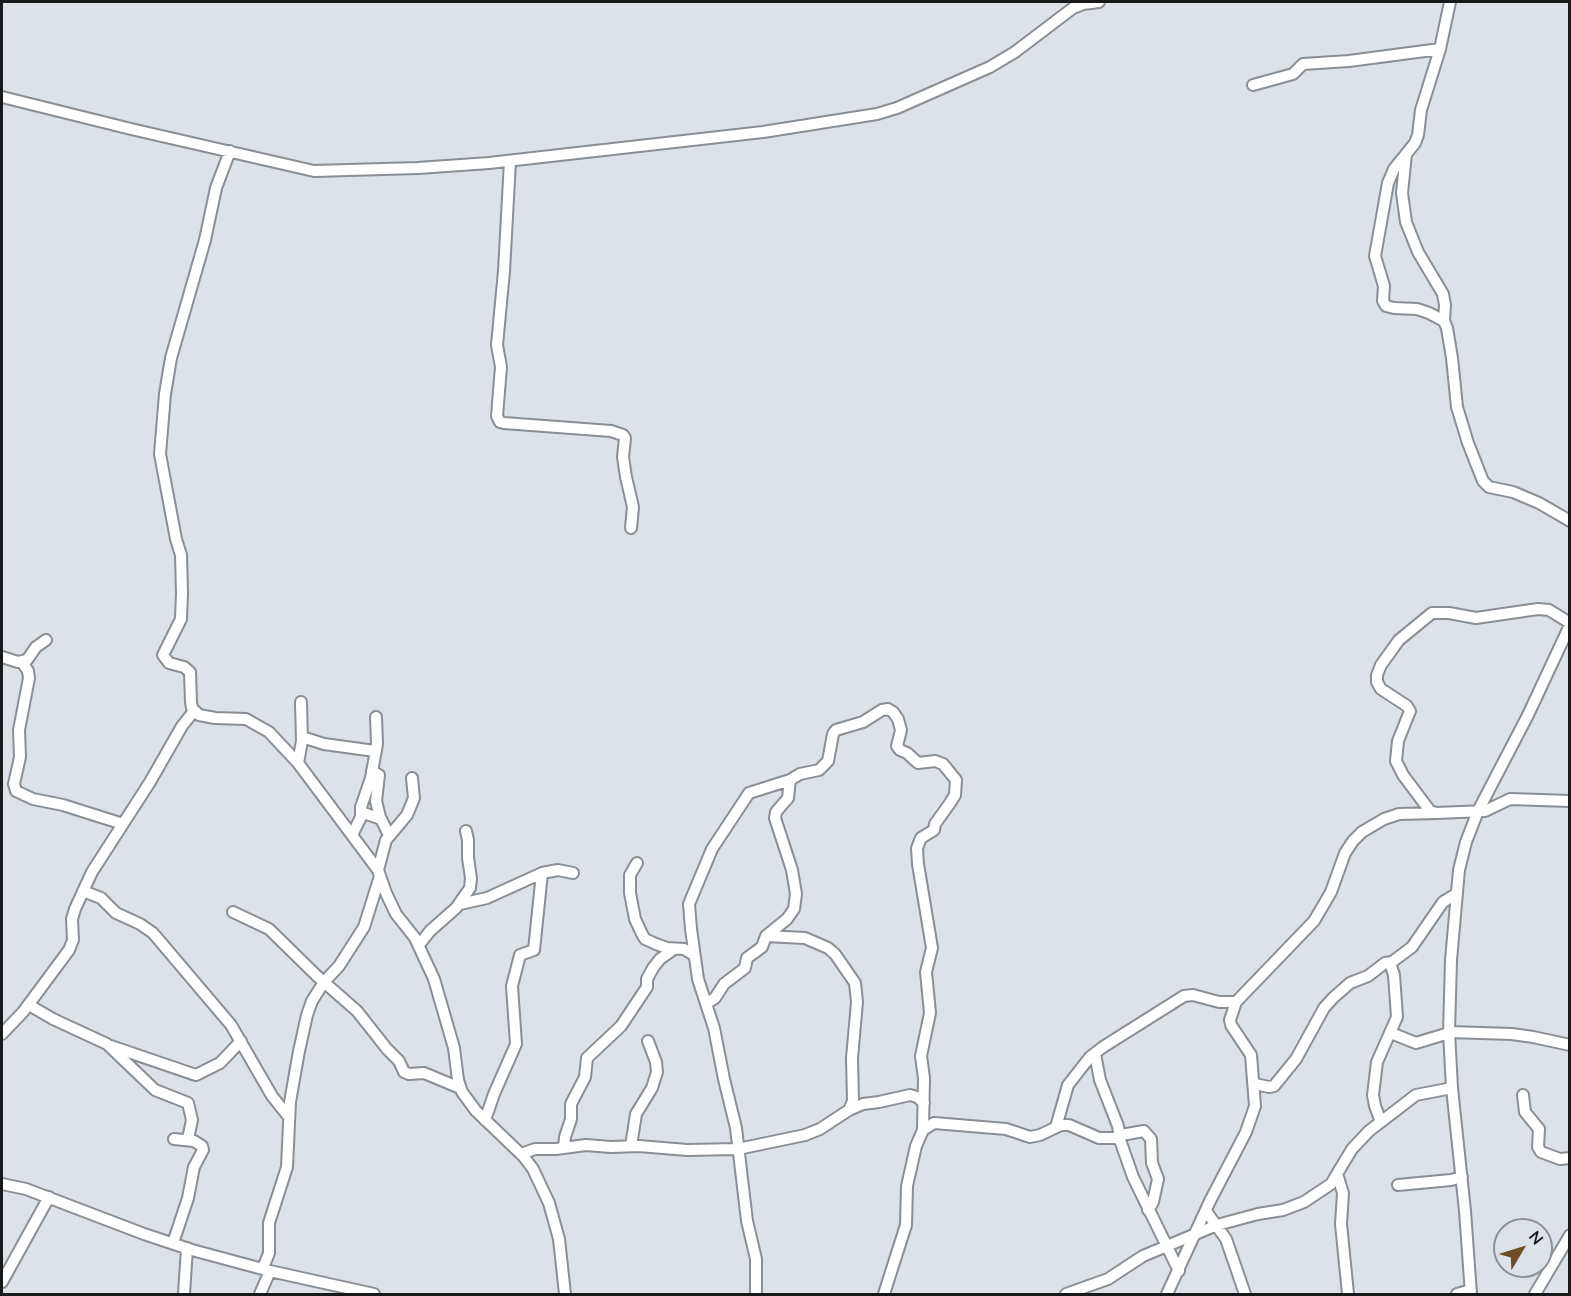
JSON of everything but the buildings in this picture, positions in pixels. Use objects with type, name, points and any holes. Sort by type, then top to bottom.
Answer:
[{"type":"street","points":[[2,97],[120,127],[314,171],[418,168],[510,161],[763,132],[878,114],[897,108],[990,67],[1016,52],[1074,8],[1099,2]]},
{"type":"street","points":[[1444,321],[1417,309],[1386,306],[1383,301],[1384,286],[1375,256],[1390,176],[1418,135],[1421,110],[1440,49],[1450,2]]},
{"type":"street","points":[[1253,85],[1293,74],[1303,64],[1349,61],[1440,49]]},
{"type":"street","points":[[230,151],[216,188],[205,240],[171,358],[165,394],[160,454],[181,555],[182,573],[181,619],[163,655],[169,663],[184,667],[190,672],[190,696],[194,711],[199,715],[246,719],[269,732],[298,763],[379,873],[396,914],[419,945],[434,979],[454,1048],[460,1088],[467,1100],[485,1120],[521,1154],[533,1170],[549,1203],[559,1239],[565,1294]]},
{"type":"street","points":[[1406,154],[1402,193],[1406,222],[1418,252],[1443,294],[1444,321],[1452,358],[1457,406],[1483,481],[1489,487],[1513,492],[1539,503],[1569,521]]},
{"type":"street","points":[[510,161],[497,345],[501,367],[497,416],[500,422],[504,423],[611,431],[623,435],[625,438],[623,457],[633,507],[631,528]]},
{"type":"street","points":[[1436,813],[1425,806],[1403,776],[1396,761],[1398,741],[1410,711],[1407,706],[1382,689],[1377,682],[1377,675],[1389,654],[1404,635],[1432,613],[1440,612],[1476,618],[1549,610],[1569,624],[1528,715],[1478,811],[1466,842],[1459,870],[1451,960],[1449,1033],[1471,1292],[1457,1294]]},
{"type":"street","points":[[22,662],[46,640]]},
{"type":"street","points":[[2,657],[22,662],[28,671],[29,678],[19,730],[20,757],[14,784],[16,791],[33,799],[63,805],[123,824]]},
{"type":"street","points":[[298,763],[302,737],[301,702]]},
{"type":"street","points":[[756,1294],[756,1259],[747,1221],[734,1115],[707,1003],[698,979],[689,904],[712,849],[749,793],[790,780],[800,774],[819,770],[828,761],[833,734],[836,730],[863,722],[882,710],[888,709],[898,719],[900,725],[897,746],[900,750],[918,763],[935,761],[943,765],[956,780],[955,795],[935,824],[934,830],[921,838],[917,848],[932,948],[926,972],[930,1013],[921,1056],[924,1078],[923,1130],[916,1146],[907,1186],[906,1225],[884,1294]]},
{"type":"street","points":[[2,1034],[28,1005],[71,945],[72,919],[92,872],[150,782],[182,726],[194,711]]},
{"type":"street","points":[[352,835],[362,812],[361,807],[372,771],[376,717]]},
{"type":"street","points":[[302,737],[324,744],[375,751]]},
{"type":"street","points":[[372,771],[379,775],[376,801],[380,817],[389,835]]},
{"type":"street","points":[[260,1294],[269,1253],[268,1223],[286,1167],[288,1116],[297,1061],[312,1001],[324,982],[339,966],[364,927],[379,873],[382,849],[389,835],[407,815],[414,798],[412,778]]},
{"type":"street","points":[[707,1003],[715,998],[724,984],[745,968],[747,958],[762,947],[766,936],[788,920],[794,909],[796,894],[792,870],[775,818],[788,798],[790,780]]},
{"type":"street","points":[[1167,1294],[1246,1132],[1255,1106],[1255,1084],[1249,1050],[1231,1025],[1230,1020],[1236,1002],[1314,921],[1331,892],[1345,853],[1353,841],[1362,832],[1384,819],[1399,814],[1490,810],[1510,799],[1569,801]]},
{"type":"street","points":[[362,812],[380,817]]},
{"type":"street","points":[[419,945],[430,931],[459,904],[472,883],[466,831]]},
{"type":"street","points":[[637,863],[629,878],[630,893],[635,919],[645,939],[674,949],[684,949],[694,955]]},
{"type":"street","points":[[459,904],[487,898],[542,873],[558,870],[573,873]]},
{"type":"street","points":[[485,1120],[516,1044],[512,986],[520,955],[534,950],[542,873]]},
{"type":"street","points":[[84,891],[101,898],[116,913],[153,933],[219,1011],[241,1041],[272,1096],[288,1116]]},
{"type":"street","points":[[1255,1084],[1274,1086],[1296,1059],[1324,1008],[1333,998],[1350,983],[1368,976],[1412,947],[1443,902],[1456,894]]},
{"type":"street","points":[[233,912],[269,929],[364,1018],[399,1061],[404,1072],[424,1073],[460,1088]]},
{"type":"street","points":[[766,936],[805,938],[828,948],[835,954],[855,983],[853,1101],[849,1110]]},
{"type":"street","points":[[564,1148],[571,1119],[571,1104],[585,1077],[587,1058],[621,1026],[647,987],[647,979],[653,968],[660,959],[674,949]]},
{"type":"street","points":[[1381,1122],[1375,1106],[1374,1083],[1377,1062],[1391,1033],[1397,1013],[1394,975],[1390,963]]},
{"type":"street","points":[[1056,1127],[1068,1085],[1079,1069],[1095,1054],[1184,996],[1193,995],[1219,1002],[1236,1002]]},
{"type":"street","points":[[28,1005],[110,1046],[196,1075],[220,1064],[241,1041]]},
{"type":"street","points":[[1391,1033],[1416,1043],[1449,1033],[1512,1034],[1569,1045]]},
{"type":"street","points":[[631,1146],[636,1114],[652,1088],[657,1072],[656,1062],[648,1041]]},
{"type":"street","points":[[110,1046],[155,1090],[188,1103],[192,1119],[188,1139]]},
{"type":"street","points":[[1095,1054],[1104,1092],[1133,1177],[1179,1272]]},
{"type":"street","points":[[1066,1294],[1108,1279],[1138,1258],[1217,1225],[1291,1208],[1331,1184],[1352,1149],[1369,1131],[1416,1095],[1452,1088]]},
{"type":"street","points":[[521,1154],[535,1149],[586,1145],[687,1150],[738,1149],[805,1135],[820,1129],[857,1106],[906,1095],[915,1096],[924,1103]]},
{"type":"street","points":[[1523,1095],[1525,1112],[1539,1129],[1538,1148],[1548,1156],[1566,1160]]},
{"type":"street","points":[[923,1130],[934,1123],[1005,1129],[1030,1137],[1056,1127],[1069,1125],[1099,1138],[1121,1138],[1144,1131],[1151,1139],[1152,1163],[1158,1179],[1153,1202],[1148,1210]]},
{"type":"street","points":[[173,1243],[186,1206],[194,1167],[202,1150],[199,1143],[174,1138]]},
{"type":"street","points":[[1337,1174],[1343,1193],[1341,1224],[1348,1294]]},
{"type":"street","points":[[1398,1185],[1462,1177]]},
{"type":"street","points":[[2,1184],[26,1189],[187,1248],[374,1294]]},
{"type":"street","points":[[2,1282],[49,1197]]},
{"type":"street","points":[[1206,1211],[1226,1239],[1245,1294]]},
{"type":"street","points":[[1534,1294],[1569,1237]]},
{"type":"street","points":[[184,1294],[187,1248]]}]
